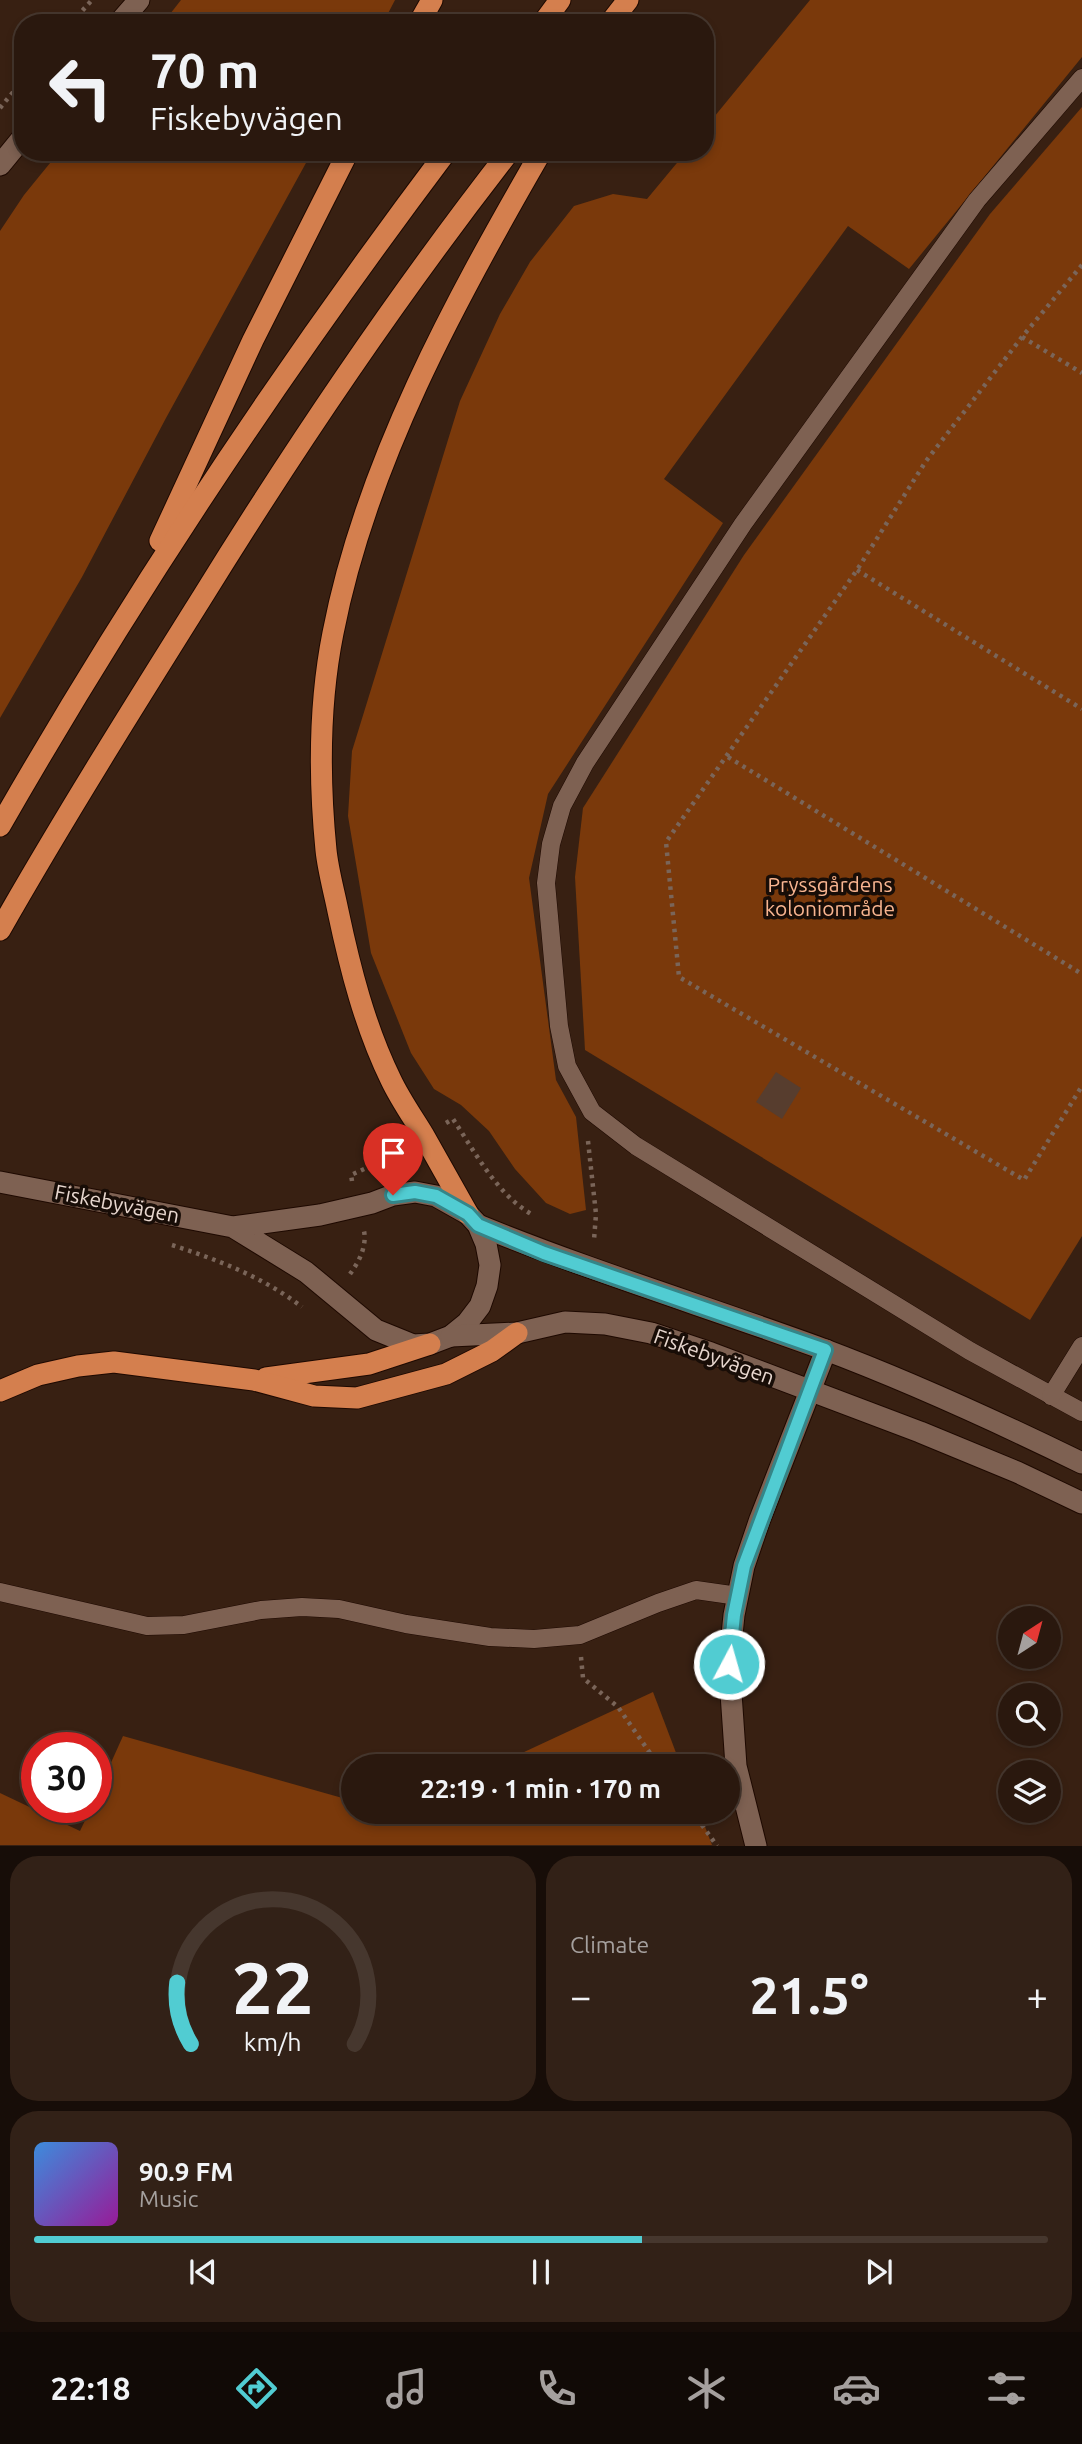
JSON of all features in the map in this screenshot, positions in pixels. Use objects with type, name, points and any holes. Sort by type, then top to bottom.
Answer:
[{"type":"highway","points":[[550,14],[561,0]]},
{"type":"highway","points":[[123,622],[253,340],[343,161]]},
{"type":"highway","points":[[0,825],[186,521],[385,233],[439,161]]},
{"type":"highway","points":[[0,930],[80,793],[231,548],[366,349],[502,161]]},
{"type":"highway","points":[[473,1219],[391,1080],[363,1011],[344,943],[326,852],[321,744],[332,634],[363,520],[423,370],[536,161]]},
{"type":"highway","points":[[0,1391],[38,1375],[78,1366],[114,1362],[254,1380],[314,1396],[357,1398],[446,1374],[492,1351],[517,1334]]},
{"type":"highway","points":[[254,1380],[369,1364],[430,1345]]},
{"type":"street","points":[[127,14],[139,0]]},
{"type":"street","points":[[0,165],[14,148]]},
{"type":"street","name":"Fiskebyvägen","points":[[0,1182],[233,1227],[320,1215],[393,1195],[415,1192],[436,1196],[473,1219],[544,1253],[825,1350],[932,1394],[1082,1463]]},
{"type":"street","name":"Fiskebyvägen","points":[[233,1227],[276,1252],[376,1330],[413,1345],[430,1345],[451,1336],[467,1323],[480,1306],[488,1286],[488,1255],[473,1219]]},
{"type":"street","name":"Fiskebyvägen","points":[[451,1336],[517,1334],[565,1322],[605,1324],[651,1333],[920,1432],[1017,1472],[1082,1503]]},
{"type":"street","points":[[756,1846],[736,1766],[729,1664],[738,1596],[744,1566],[760,1519],[825,1350]]},
{"type":"lane","points":[[1082,78],[976,200],[743,524],[585,763],[562,806],[551,844],[546,883],[559,1026],[567,1066],[592,1112],[636,1146],[970,1351],[1082,1412]]},
{"type":"lane","points":[[1051,1396],[1082,1346]]},
{"type":"lane","points":[[0,1592],[147,1626],[184,1625],[261,1610],[302,1607],[339,1609],[490,1637],[534,1639],[580,1635],[669,1598],[696,1590],[738,1596]]},
{"type":"path","points":[[79,14],[92,0]]},
{"type":"path","points":[[0,108],[14,91]]},
{"type":"path","points":[[1082,265],[1022,337],[926,461],[857,570],[666,842],[679,977],[1024,1180],[1082,1086]]},
{"type":"path","points":[[1022,337],[1082,373]]},
{"type":"path","points":[[857,570],[1082,709]]},
{"type":"path","points":[[728,757],[1082,974]]},
{"type":"path","points":[[584,1238],[594,1241],[596,1214],[587,1132],[592,1112]]},
{"type":"path","points":[[453,1119],[503,1190],[521,1208],[542,1221]]},
{"type":"path","points":[[166,1243],[241,1270],[285,1294],[316,1317],[358,1264],[366,1239],[351,1175],[398,1154]]},
{"type":"path","points":[[580,1635],[583,1678],[618,1707],[651,1754]]},
{"type":"path","points":[[701,1824],[717,1846]]},
{"type":"green space","points":[[181,0],[395,0],[388,14],[170,14]]},
{"type":"green space","points":[[810,0],[1082,0],[1082,57],[909,269],[848,226],[664,479],[723,523],[548,794],[529,878],[556,1080],[576,1117],[586,1210],[570,1214],[546,1203],[515,1169],[489,1131],[461,1105],[434,1089],[411,1053],[371,953],[348,816],[352,751],[460,401],[500,314],[530,262],[574,206],[613,194],[647,199],[679,161],[714,161],[714,117]]},
{"type":"green space","name":"Pryssgårdens koloniområde","points":[[1082,107],[1082,1236],[1030,1320],[585,1050],[575,877],[583,808],[744,555],[990,214]]},
{"type":"green space","points":[[52,161],[307,161],[82,577],[0,718],[0,231]]},
{"type":"green space","points":[[653,1692],[676,1754],[520,1754]]},
{"type":"green space","points":[[123,1736],[341,1798],[341,1824],[704,1824],[712,1845],[0,1845],[0,1793],[21,1803],[21,1823],[63,1823],[80,1831],[84,1823],[112,1823],[112,1760]]},
{"type":"building","points":[[776,1072],[801,1088],[782,1119],[756,1102]]},
{"type":"route","points":[[393,1195],[415,1192],[436,1196],[468,1214],[478,1225],[544,1253],[825,1350],[744,1566],[734,1615],[729,1664]]}]
